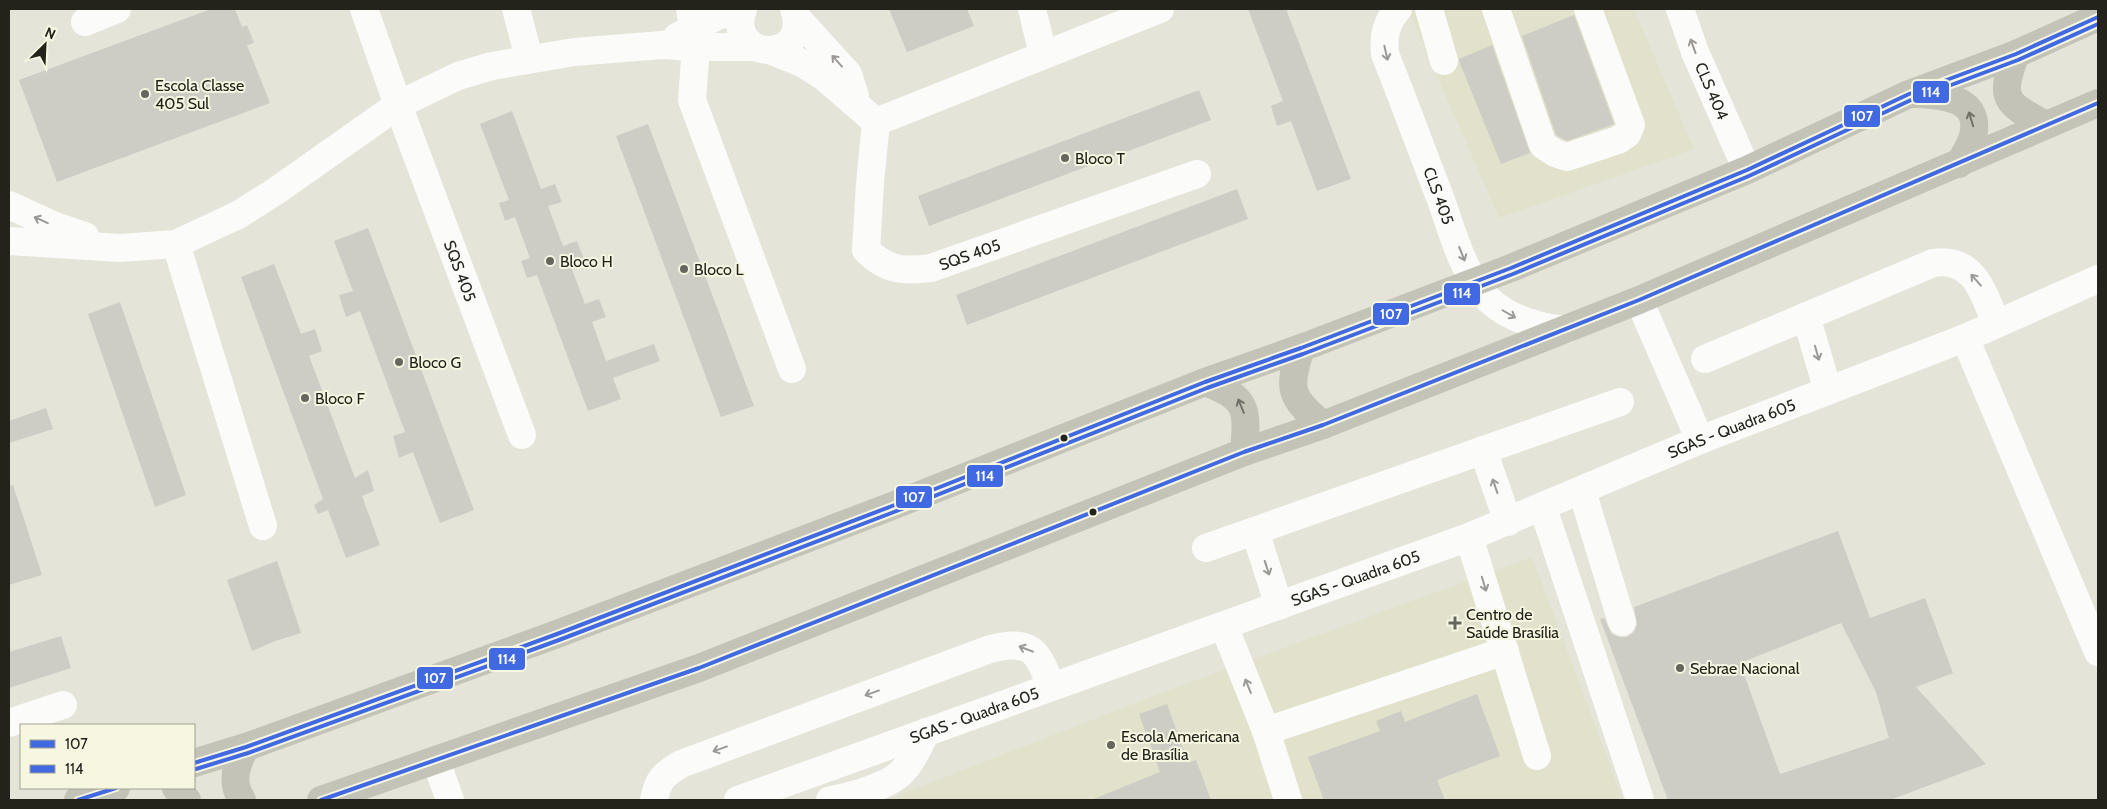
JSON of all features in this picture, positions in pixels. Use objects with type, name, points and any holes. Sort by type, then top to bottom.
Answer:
[{"type":"main road","points":[[195,763],[246,747],[566,630],[892,506],[1205,382],[1301,348],[1511,268],[1748,170],[1909,94],[2016,54],[2098,17]]},
{"type":"main road","points":[[2016,54],[2005,86],[2010,99],[2017,109],[2046,125]]},
{"type":"main road","points":[[1909,94],[1939,95],[1954,98],[1966,106],[1973,119],[1974,132],[1960,164]]},
{"type":"main road","points":[[321,800],[699,668],[1244,452],[1323,424],[1565,330],[1960,164],[2098,103]]},
{"type":"main road","points":[[1301,348],[1292,380],[1293,392],[1303,408],[1323,424]]},
{"type":"main road","points":[[1205,382],[1227,390],[1238,398],[1244,412],[1246,427],[1244,452]]},
{"type":"main road","points":[[242,800],[236,788],[235,774],[237,763],[246,747]]},
{"type":"main road","points":[[78,800],[113,789]]},
{"type":"main road","points":[[177,789],[187,800]]},
{"type":"street","points":[[85,22],[117,9]]},
{"type":"street","name":"SQS 405","points":[[364,9],[398,105],[522,435]]},
{"type":"street","points":[[516,9],[529,58]]},
{"type":"street","points":[[9,241],[120,248],[176,244],[238,216],[276,192],[398,105],[458,76],[529,58],[574,52],[662,45],[717,16],[742,9],[740,26],[742,34],[763,49],[789,43],[797,27],[795,11]]},
{"type":"street","points":[[1032,9],[1043,54]]},
{"type":"street","points":[[693,28],[802,63],[823,76],[867,113],[1043,54],[1160,9]]},
{"type":"street","points":[[1394,13],[1427,9],[1444,61]]},
{"type":"street","points":[[1496,9],[1543,145],[1555,153],[1567,157],[1618,140],[1627,134],[1631,125],[1588,9]]},
{"type":"street","name":"CLS 404","points":[[1680,9],[1695,52],[1748,170]]},
{"type":"street","name":"SQS 405","points":[[795,11],[848,74],[867,113],[870,183],[866,250],[878,262],[895,269],[913,271],[931,268],[1197,174]]},
{"type":"street","name":"CLS 405","points":[[1394,13],[1384,41],[1385,54],[1474,281],[1488,299],[1513,317],[1540,326],[1565,330]]},
{"type":"street","points":[[693,28],[692,100],[792,369]]},
{"type":"street","points":[[9,205],[55,226],[120,248]]},
{"type":"street","points":[[176,244],[263,526]]},
{"type":"street","points":[[1705,359],[1933,263],[1941,262],[1960,266],[1980,284],[1996,324]]},
{"type":"street","name":"SGAS - Quadra 605","points":[[738,800],[1469,537],[1543,508],[1700,440],[1965,338],[2098,279]]},
{"type":"street","points":[[1639,300],[1700,440]]},
{"type":"street","points":[[1806,316],[1828,391]]},
{"type":"street","points":[[1965,338],[2098,652]]},
{"type":"street","points":[[1206,548],[1620,402]]},
{"type":"street","points":[[1483,450],[1508,522]]},
{"type":"street","points":[[1582,491],[1622,622]]},
{"type":"street","points":[[1543,508],[1640,800]]},
{"type":"street","points":[[1255,531],[1279,606]]},
{"type":"street","points":[[1469,537],[1537,756]]},
{"type":"street","points":[[1224,626],[1266,731],[1288,800]]},
{"type":"street","points":[[654,800],[657,786],[664,774],[681,764],[990,649],[1007,645],[1022,646],[1034,652],[1042,663],[1051,687]]},
{"type":"street","points":[[1266,731],[1505,651]]},
{"type":"street","points":[[9,722],[63,705]]},
{"type":"street","points":[[790,781],[808,794],[829,800],[842,798],[892,780],[910,763],[926,732]]},
{"type":"street","points":[[436,761],[450,800]]},
{"type":"shaded area","points":[[1408,9],[1634,9],[1694,149],[1499,218]]},
{"type":"shaded area","name":"Centro de Saúde Brasília","points":[[1532,557],[1623,800],[886,800],[1172,689]]},
{"type":"building","name":"Escola Classe 405 Sul","points":[[211,9],[235,9],[242,27],[247,25],[254,43],[247,45],[270,103],[57,182],[19,80]]},
{"type":"building","points":[[889,9],[967,9],[974,26],[907,52]]},
{"type":"building","points":[[1248,9],[1286,9],[1351,179],[1317,191],[1291,121],[1277,126],[1271,106],[1283,101]]},
{"type":"building","points":[[1574,15],[1614,124],[1567,141],[1556,135],[1522,36]]},
{"type":"building","points":[[1492,45],[1530,153],[1501,164],[1459,61],[1459,59]]},
{"type":"building","name":"Bloco T","points":[[1199,90],[1211,120],[929,226],[918,196]]},
{"type":"building","name":"Bloco H","points":[[512,111],[541,189],[555,184],[562,202],[548,206],[563,246],[577,241],[584,259],[570,264],[585,304],[599,299],[606,317],[592,322],[606,361],[654,344],[660,361],[613,378],[621,399],[588,411],[537,275],[527,278],[521,261],[530,258],[515,217],[505,221],[499,203],[509,200],[480,124]]},
{"type":"building","name":"Bloco L","points":[[648,124],[754,406],[721,417],[616,136]]},
{"type":"building","points":[[1237,189],[1248,219],[967,325],[956,295]]},
{"type":"building","name":"Bloco G","points":[[368,228],[474,510],[440,523],[413,452],[399,458],[393,436],[405,432],[360,311],[346,317],[339,295],[353,291],[334,241]]},
{"type":"building","name":"Bloco F","points":[[274,264],[301,334],[315,329],[322,351],[309,356],[355,478],[368,470],[374,491],[362,496],[380,545],[346,558],[328,510],[318,514],[314,505],[323,499],[241,277]]},
{"type":"building","points":[[120,302],[186,495],[155,507],[88,314]]},
{"type":"building","points":[[46,408],[53,429],[9,443],[9,421]]},
{"type":"building","points":[[13,485],[42,575],[9,585],[9,486]]},
{"type":"building","name":"Sebrae Nacional","points":[[1838,531],[1870,618],[1925,598],[1953,673],[1916,687],[1986,764],[1890,800],[1668,800],[1600,619],[1604,618],[1612,634],[1619,637],[1627,637],[1634,632],[1637,625],[1634,607]],"holes":[[[1841,623],[1876,692],[1889,738],[1780,774],[1740,663]]]},
{"type":"building","points":[[277,561],[301,633],[252,651],[227,580]]},
{"type":"building","points":[[61,636],[71,668],[9,688],[9,652]]},
{"type":"building","points":[[1477,694],[1500,756],[1437,780],[1445,800],[1324,800],[1308,757],[1380,731],[1376,721],[1401,711],[1405,722]]},
{"type":"building","points":[[1167,704],[1188,763],[1196,760],[1211,800],[1091,800],[1160,772],[1139,714]]},
{"type":"transit line","name":"107","points":[[195,763],[246,747],[557,634],[892,506],[1205,382],[1301,348],[1511,268],[1747,170],[1909,94],[2016,54],[2098,17]]},
{"type":"transit line","name":"114","points":[[196,769],[248,753],[559,640],[894,512],[1207,388],[1303,354],[1513,274],[1749,176],[1911,100],[2018,60],[2098,24]]},
{"type":"transit line","name":"107","points":[[321,800],[699,668],[1244,452],[1323,425],[1639,300],[2098,103]]},
{"type":"transit line","name":"107","points":[[78,800],[113,789]]},
{"type":"place","name":"Escola Classe 405 Sul","points":[[145,94]]},
{"type":"place","name":"Bloco T","points":[[1065,158]]},
{"type":"place","name":"Bloco H","points":[[550,261]]},
{"type":"place","name":"Bloco L","points":[[684,269]]},
{"type":"place","name":"Bloco G","points":[[399,362]]},
{"type":"place","name":"Bloco F","points":[[305,398]]},
{"type":"place","name":"Centro de Saúde Brasília","points":[[1455,623]]},
{"type":"place","name":"Sebrae Nacional","points":[[1680,668]]},
{"type":"place","name":"Escola Americana de Brasília","points":[[1111,745]]}]
